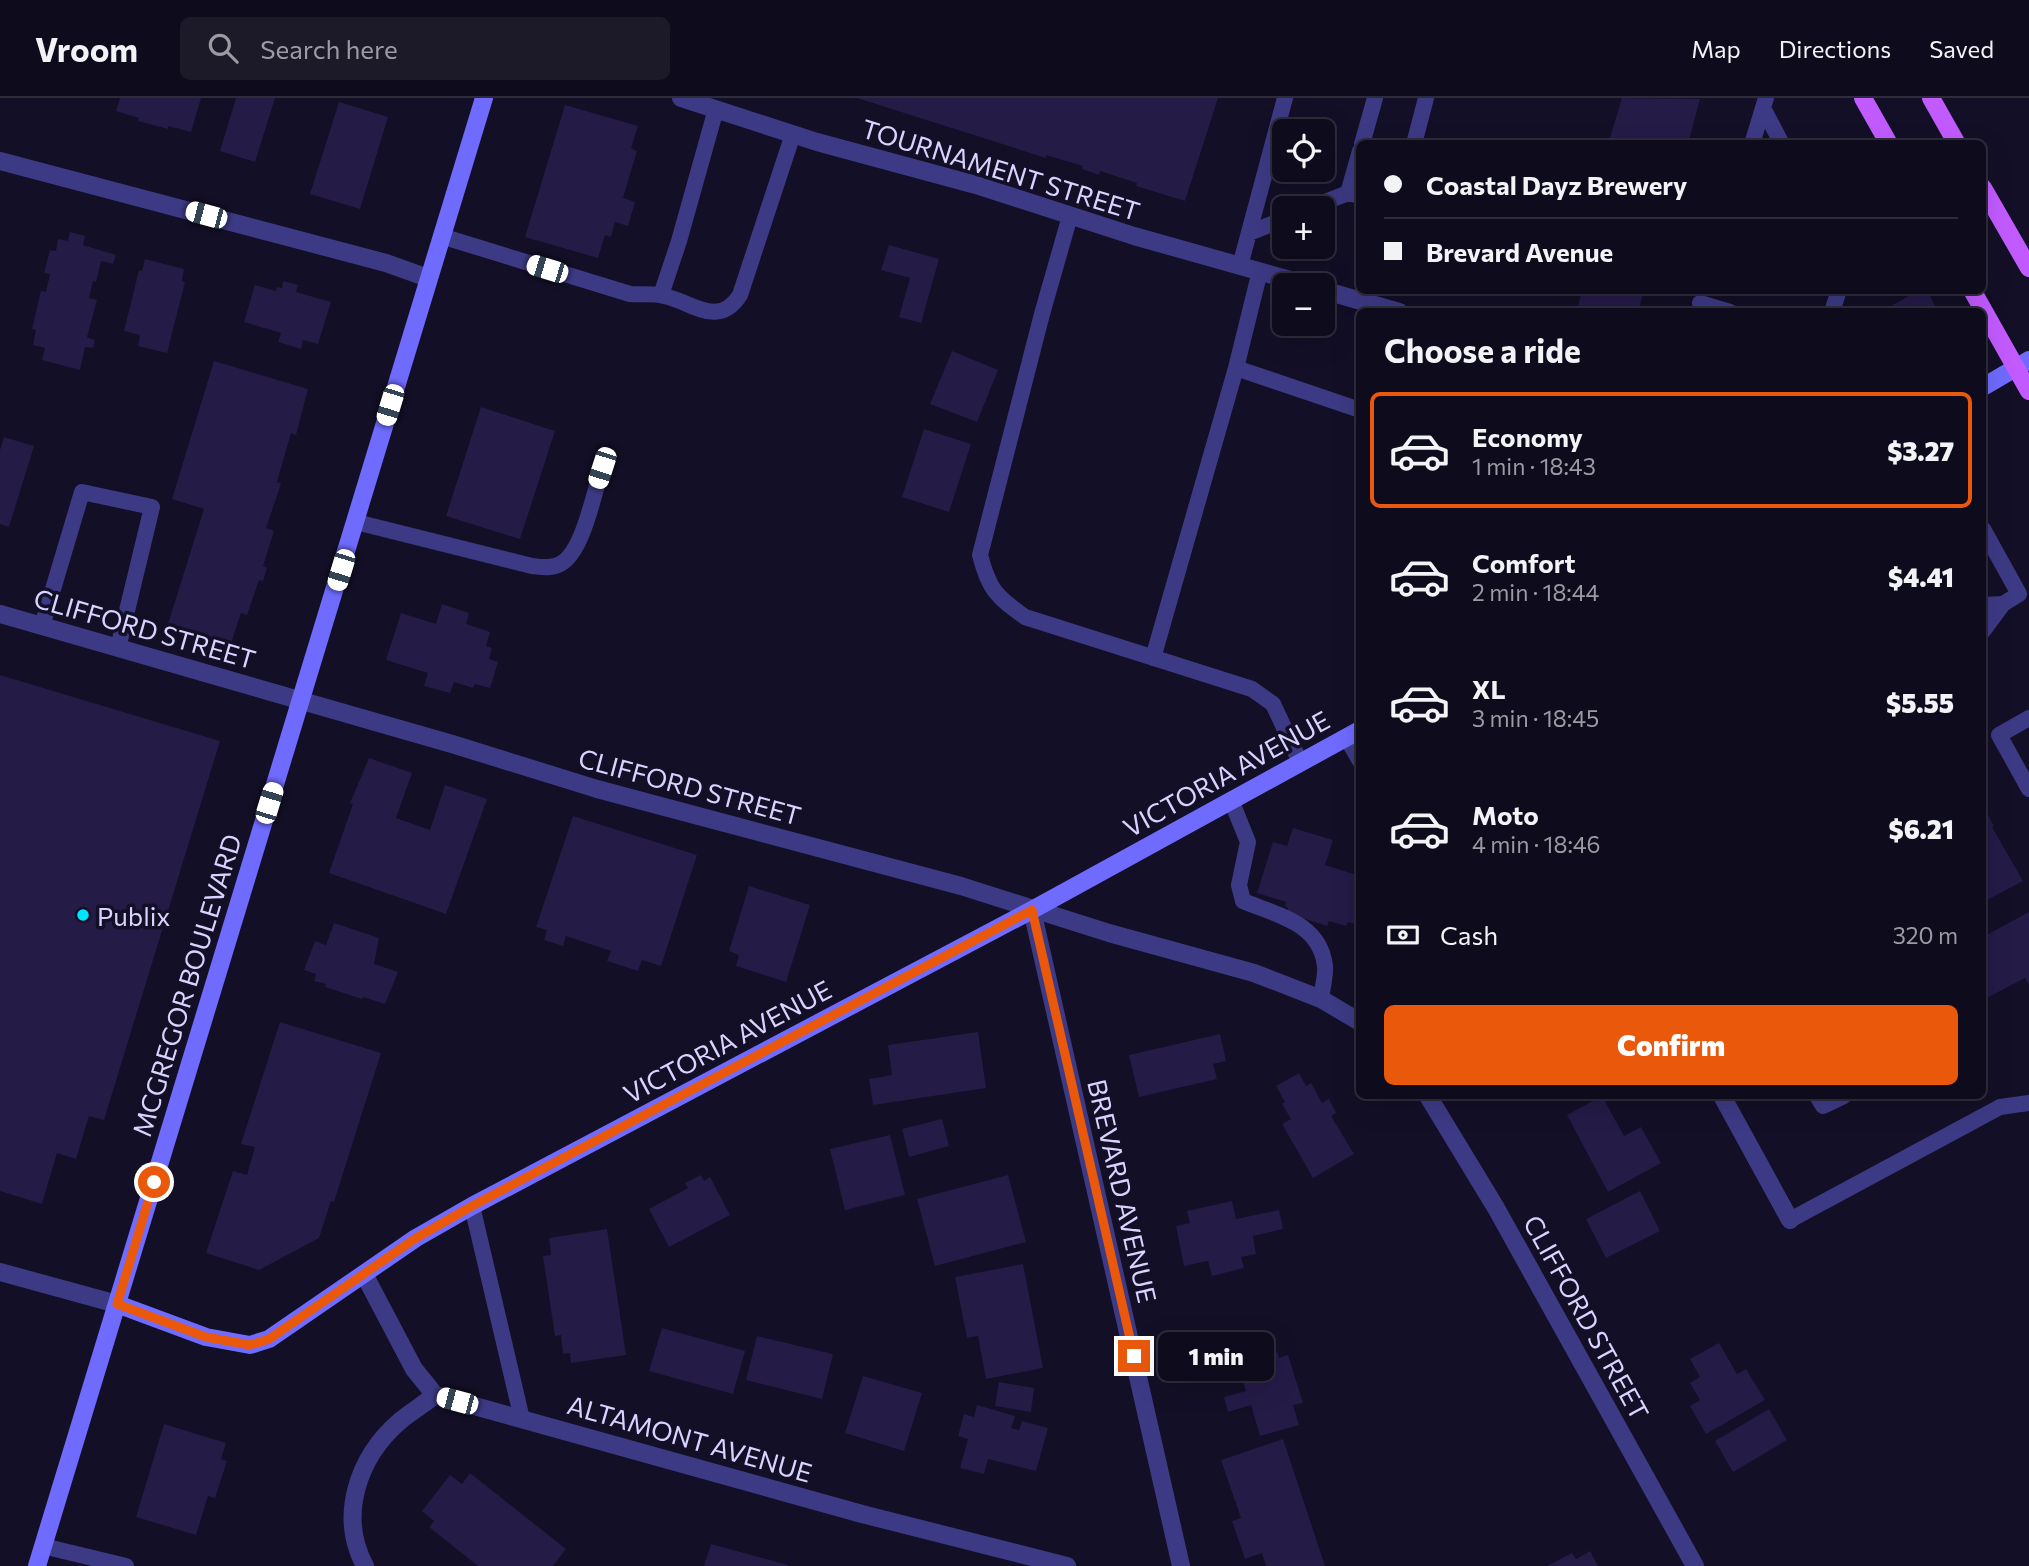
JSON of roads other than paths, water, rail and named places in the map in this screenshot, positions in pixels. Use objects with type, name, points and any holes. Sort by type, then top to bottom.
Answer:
[{"type":"main road","name":"MCGREGOR BOULEVARD","points":[[37,1566],[484,98]]},
{"type":"main road","points":[[1863,98],[1887,140]]},
{"type":"main road","points":[[1931,98],[1955,140]]},
{"type":"main road","points":[[1986,193],[2029,268]]},
{"type":"main road","points":[[1986,311],[2022,364],[2029,391]]},
{"type":"main road","points":[[1986,385],[2022,364]]},
{"type":"main road","name":"VICTORIA AVENUE","points":[[117,1304],[206,1337],[250,1345],[269,1339],[416,1238],[472,1206],[1032,910],[1353,733]]},
{"type":"street","name":"TOURNAMENT STREET","points":[[681,98],[793,134],[976,185],[1070,216],[1272,275]]},
{"type":"street","points":[[0,161],[386,263],[428,278]]},
{"type":"street","points":[[1335,293],[1385,308]]},
{"type":"street","name":"CLIFFORD STREET","points":[[0,614],[452,744],[597,789],[961,886],[1032,910],[1254,973],[1321,999],[1356,1020]]},
{"type":"street","name":"BREVARD AVENUE","points":[[1032,910],[1181,1566]]},
{"type":"street","name":"CLIFFORD STREET","points":[[1430,1099],[1496,1208],[1695,1566]]},
{"type":"street","points":[[1724,1099],[1790,1220]]},
{"type":"street","points":[[0,1272],[117,1304]]},
{"type":"street","points":[[364,1274],[414,1369],[435,1395],[399,1422],[372,1451],[355,1488],[352,1520],[358,1552],[365,1566]]},
{"type":"street","name":"ALTAMONT AVENUE","points":[[435,1395],[1037,1562],[1067,1566]]},
{"type":"lane","points":[[1240,266],[1285,98]]},
{"type":"lane","points":[[1363,140],[1375,98]]},
{"type":"lane","points":[[1415,140],[1426,98]]},
{"type":"lane","points":[[1753,140],[1765,103]]},
{"type":"lane","points":[[1765,103],[1780,140]]},
{"type":"lane","points":[[661,295],[716,109]]},
{"type":"lane","points":[[441,236],[630,294],[661,295],[711,312],[722,311],[735,303],[747,277],[793,134]]},
{"type":"lane","points":[[1335,201],[1354,195]]},
{"type":"lane","points":[[1070,216],[980,555],[986,581],[1000,599],[1025,617],[1252,689],[1273,704],[1300,762]]},
{"type":"lane","points":[[1249,233],[1272,224]]},
{"type":"lane","points":[[1153,658],[1236,368],[1259,271]]},
{"type":"lane","points":[[1701,302],[1718,308]]},
{"type":"lane","points":[[1236,368],[1356,409]]},
{"type":"lane","points":[[356,522],[532,566],[557,566],[576,548],[602,468]]},
{"type":"lane","points":[[42,626],[82,492],[152,507],[118,648]]},
{"type":"lane","points":[[1986,534],[2024,592],[2003,604],[1986,627]]},
{"type":"lane","points":[[1986,605],[2003,604]]},
{"type":"lane","points":[[2029,719],[1999,735],[2029,789]]},
{"type":"lane","points":[[1231,800],[1248,842],[1239,885],[1243,901],[1304,926],[1318,941],[1325,967],[1321,999]]},
{"type":"lane","points":[[1819,1099],[1823,1106],[1838,1099]]},
{"type":"lane","points":[[1790,1220],[2000,1107],[2029,1102]]},
{"type":"lane","points":[[472,1206],[522,1419]]},
{"type":"lane","points":[[43,1546],[126,1566]]},
{"type":"place","name":"Publix","points":[[83,915]]}]
